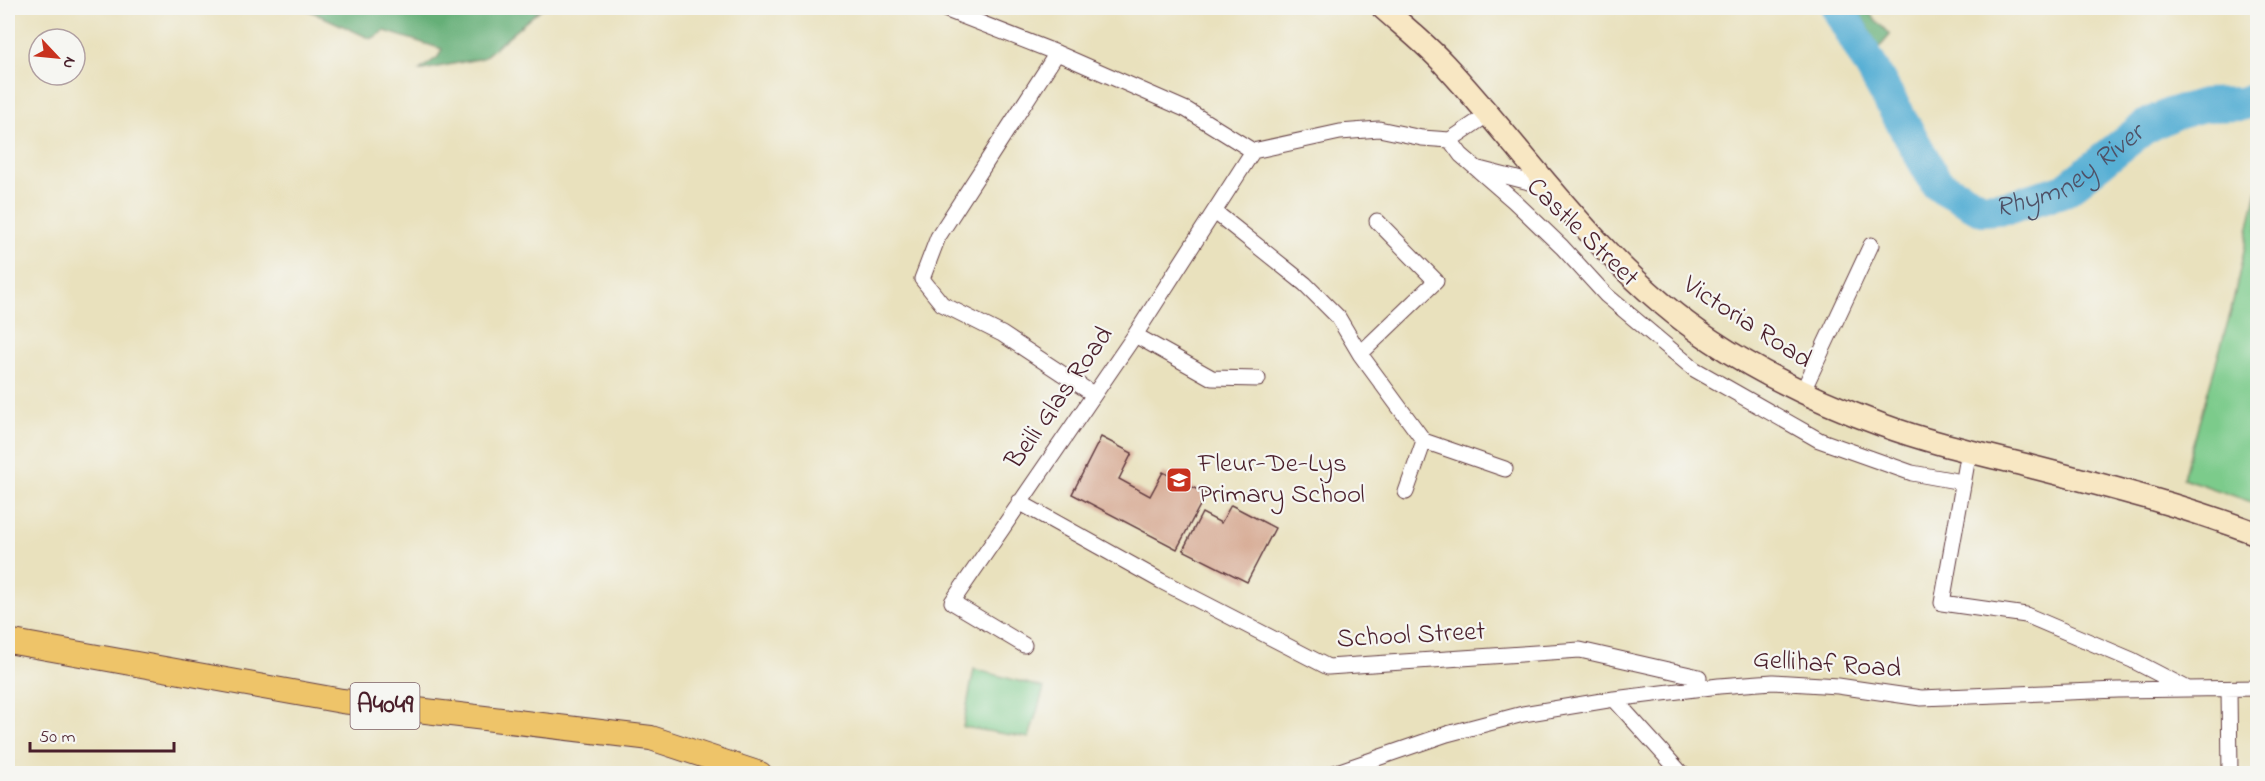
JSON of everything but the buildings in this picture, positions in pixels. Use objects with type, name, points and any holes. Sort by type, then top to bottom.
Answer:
[{"type":"main road","name":"Victoria Road","points":[[1383,8],[1444,64],[1606,252],[1654,298],[1710,340],[1765,374],[1802,393],[1884,426],[2212,517],[2258,534]]},
{"type":"main road","name":"A4049","points":[[8,641],[342,701],[651,738],[760,774]]},
{"type":"street","points":[[942,8],[1057,53],[1187,110],[1253,151],[1340,132],[1379,129],[1422,138],[1450,140],[1487,115]]},
{"type":"street","points":[[1057,53],[938,237],[922,279],[942,304],[1002,334],[1093,394]]},
{"type":"street","name":"Castle Street","points":[[1450,140],[1461,156],[1562,247],[1606,295],[1694,369],[1819,440],[1912,473],[1962,482]]},
{"type":"street","name":"Beili Glas Road","points":[[1024,645],[952,603],[1135,335],[1253,151]]},
{"type":"street","points":[[1476,168],[1548,187]]},
{"type":"street","points":[[1215,212],[1305,284],[1338,317],[1360,354],[1424,441],[1505,469]]},
{"type":"street","points":[[1360,354],[1436,280],[1377,221]]},
{"type":"street","points":[[1802,393],[1871,245]]},
{"type":"street","points":[[1135,335],[1212,378],[1258,379]]},
{"type":"street","points":[[1406,492],[1424,441]]},
{"type":"street","points":[[1969,451],[1942,603],[2026,615],[2132,660],[2187,689]]},
{"type":"street","name":"School Street","points":[[1019,502],[1161,581],[1328,667],[1580,650],[1698,676]]},
{"type":"street","name":"Gellihaf Road","points":[[1331,774],[1447,734],[1523,714],[1614,699],[1719,686],[1773,682],[1838,686],[1921,698],[2258,688]]},
{"type":"street","points":[[2229,689],[2230,774]]},
{"type":"street","points":[[1614,699],[1684,774]]},
{"type":"green space","points":[[304,8],[542,8],[483,58],[418,71],[438,57],[442,49],[385,31],[371,39]]},
{"type":"green space","points":[[1857,8],[1868,8],[1868,12],[1890,35],[1879,48]]},
{"type":"green space","points":[[2257,190],[2257,504],[2183,478],[2231,311]]},
{"type":"green space","points":[[974,669],[1044,688],[1029,738],[963,727]]},
{"type":"waterway","name":"Rhymney River","points":[[1838,8],[1937,184],[1982,209],[2008,207],[2065,190],[2146,126],[2172,114],[2204,105],[2242,104],[2258,98]]},
{"type":"place","name":"Fleur-De-Lys Primary School","points":[[1179,480]]}]
